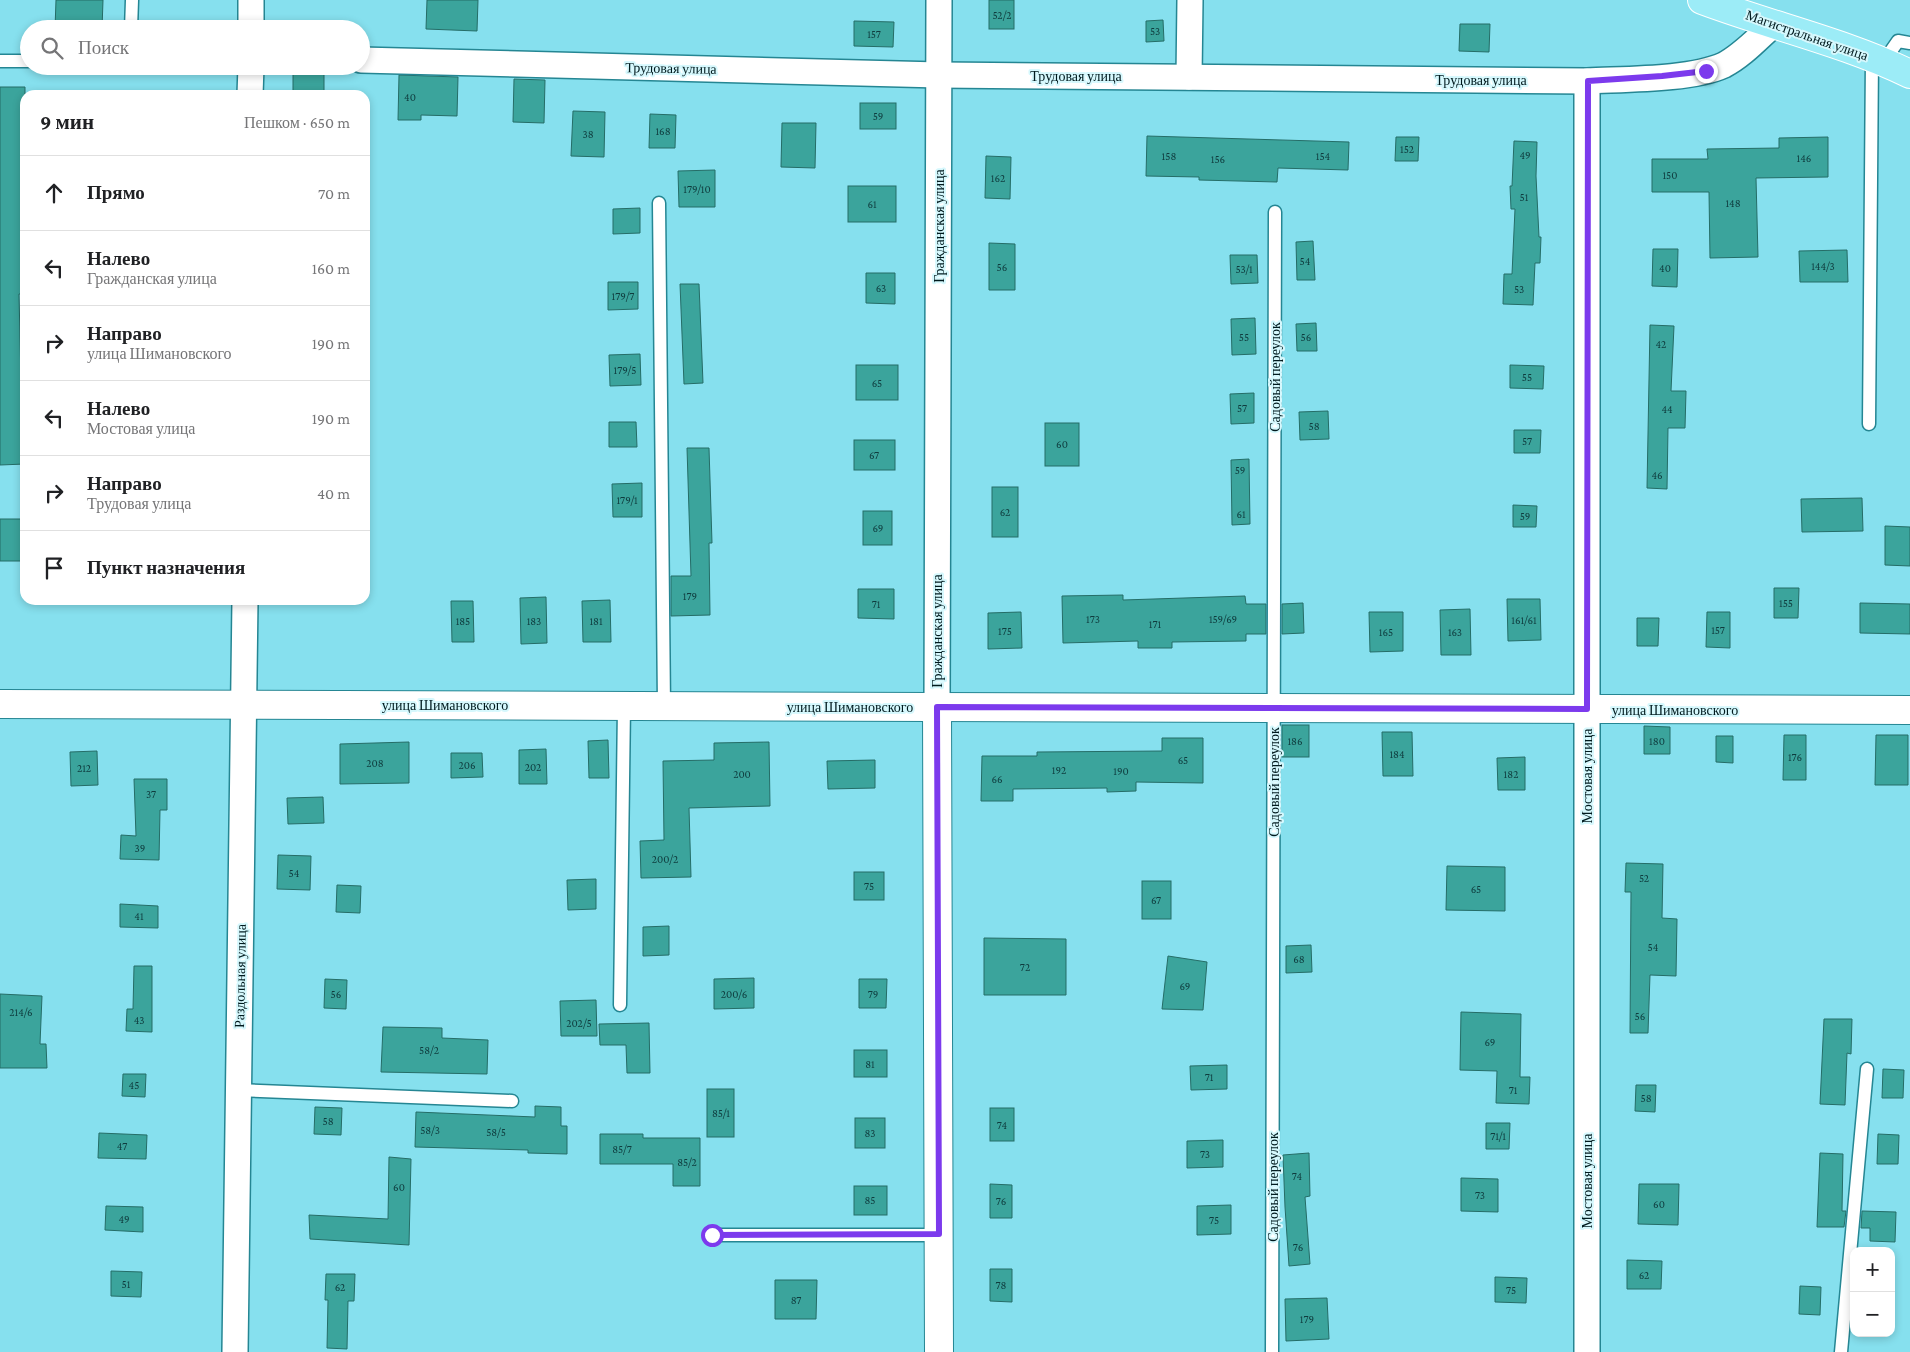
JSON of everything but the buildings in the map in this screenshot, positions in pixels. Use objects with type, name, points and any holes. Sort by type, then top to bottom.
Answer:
[{"type":"main road","name":"Магистральная улица","points":[[1702,0],[1878,59],[1910,74]]},
{"type":"street","points":[[251,0],[251,20]]},
{"type":"street","name":"Гражданская улица","points":[[939,0],[937,707],[939,1352]]},
{"type":"street","points":[[1190,0],[1190,77]]},
{"type":"street","name":"Трудовая улица","points":[[370,60],[939,75],[1588,81],[1706,71],[1723,65],[1739,55],[1774,24]]},
{"type":"street","points":[[250,90],[251,75]]},
{"type":"street","name":"Мостовая улица","points":[[1587,1352],[1588,81]]},
{"type":"street","name":"Раздольная улица","points":[[235,1352],[245,605]]},
{"type":"street","name":"улица Шимановского","points":[[0,704],[1910,710]]},
{"type":"lane","points":[[131,20],[132,0]]},
{"type":"lane","points":[[1869,424],[1878,59],[1898,42],[1910,43]]},
{"type":"lane","points":[[0,61],[20,61]]},
{"type":"lane","points":[[659,203],[664,706]]},
{"type":"lane","name":"Садовый переулок","points":[[1272,1352],[1275,212]]},
{"type":"lane","points":[[620,1005],[624,706]]},
{"type":"lane","points":[[1840,1352],[1868,1069]]},
{"type":"lane","points":[[238,1090],[512,1100]]},
{"type":"lane","points":[[712,1235],[939,1234]]},
{"type":"route","points":[[712,1235],[939,1234],[937,707],[1587,709],[1588,81],[1706,71]]}]
